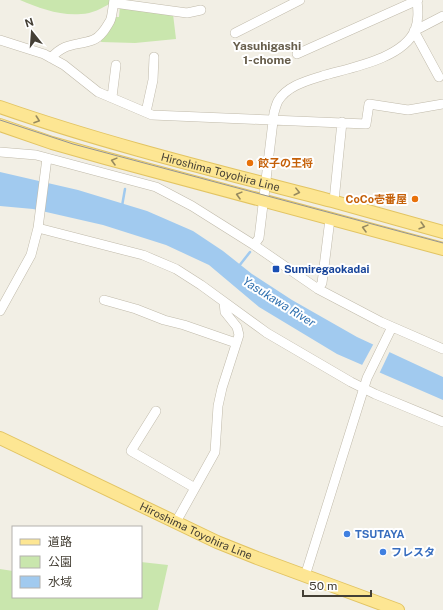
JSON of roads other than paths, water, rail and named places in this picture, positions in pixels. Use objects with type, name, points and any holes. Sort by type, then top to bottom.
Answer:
[{"type":"main road","name":"Hiroshima Toyohira Line","points":[[0,107],[107,142],[334,201],[443,232]]},
{"type":"main road","name":"Hiroshima Toyohira Line","points":[[0,125],[52,143],[105,158],[443,249]]},
{"type":"main road","name":"Hiroshima Toyohira Line","points":[[0,438],[230,547],[398,610]]},
{"type":"street","points":[[235,33],[300,0]]},
{"type":"street","points":[[254,245],[258,238],[264,201],[273,120],[278,101],[289,89],[301,82],[378,60],[401,48],[414,31],[418,16],[417,0],[297,54]]},
{"type":"street","points":[[51,58],[57,50],[94,39],[104,31],[111,19],[111,10],[114,1],[187,13],[202,10]]},
{"type":"street","points":[[414,31],[443,16]]},
{"type":"street","points":[[414,31],[439,77]]},
{"type":"street","points":[[0,40],[44,54],[64,65],[98,92],[152,115],[366,124],[369,104],[408,110],[443,104]]},
{"type":"street","points":[[146,112],[153,80],[154,57]]},
{"type":"street","points":[[112,97],[116,64]]},
{"type":"street","points":[[334,201],[342,122]]},
{"type":"street","points":[[0,152],[36,155],[46,162],[156,187],[192,206],[254,245],[318,289],[391,330],[443,349]]},
{"type":"street","points":[[0,311],[31,255],[38,228],[46,162]]},
{"type":"street","points":[[318,289],[322,283],[330,219]]},
{"type":"street","points":[[38,228],[143,255],[176,269],[267,333],[365,386],[443,422]]},
{"type":"street","points":[[104,300],[136,309],[164,320],[184,325],[236,343]]},
{"type":"street","points":[[176,522],[215,452],[218,406],[222,388],[239,335],[238,327],[225,312],[224,302]]},
{"type":"street","points":[[305,576],[369,374],[391,330]]},
{"type":"street","points":[[156,411],[131,451],[195,488]]},
{"type":"water","name":"Yasukawa River","points":[[0,172],[78,190],[147,211],[193,231],[223,251],[252,274],[292,300],[357,337],[443,377],[443,400],[337,354],[259,307],[209,265],[166,245],[103,225],[33,209],[0,206]]},
{"type":"waterway","points":[[122,206],[125,189]]},
{"type":"waterway","points":[[239,266],[250,252]]},
{"type":"tram line","points":[[0,120],[73,144],[443,243]]},
{"type":"place","name":"餃子の王将","points":[[250,163]]},
{"type":"place","name":"CoCo壱番屋","points":[[415,199]]},
{"type":"place","name":"Sumiregaokadai","points":[[276,269]]},
{"type":"place","name":"TSUTAYA","points":[[347,534]]},
{"type":"place","name":"フレスタ","points":[[383,552]]},
{"type":"district","name":"Yasuhigashi 1-chome","points":[[267,53]]}]
